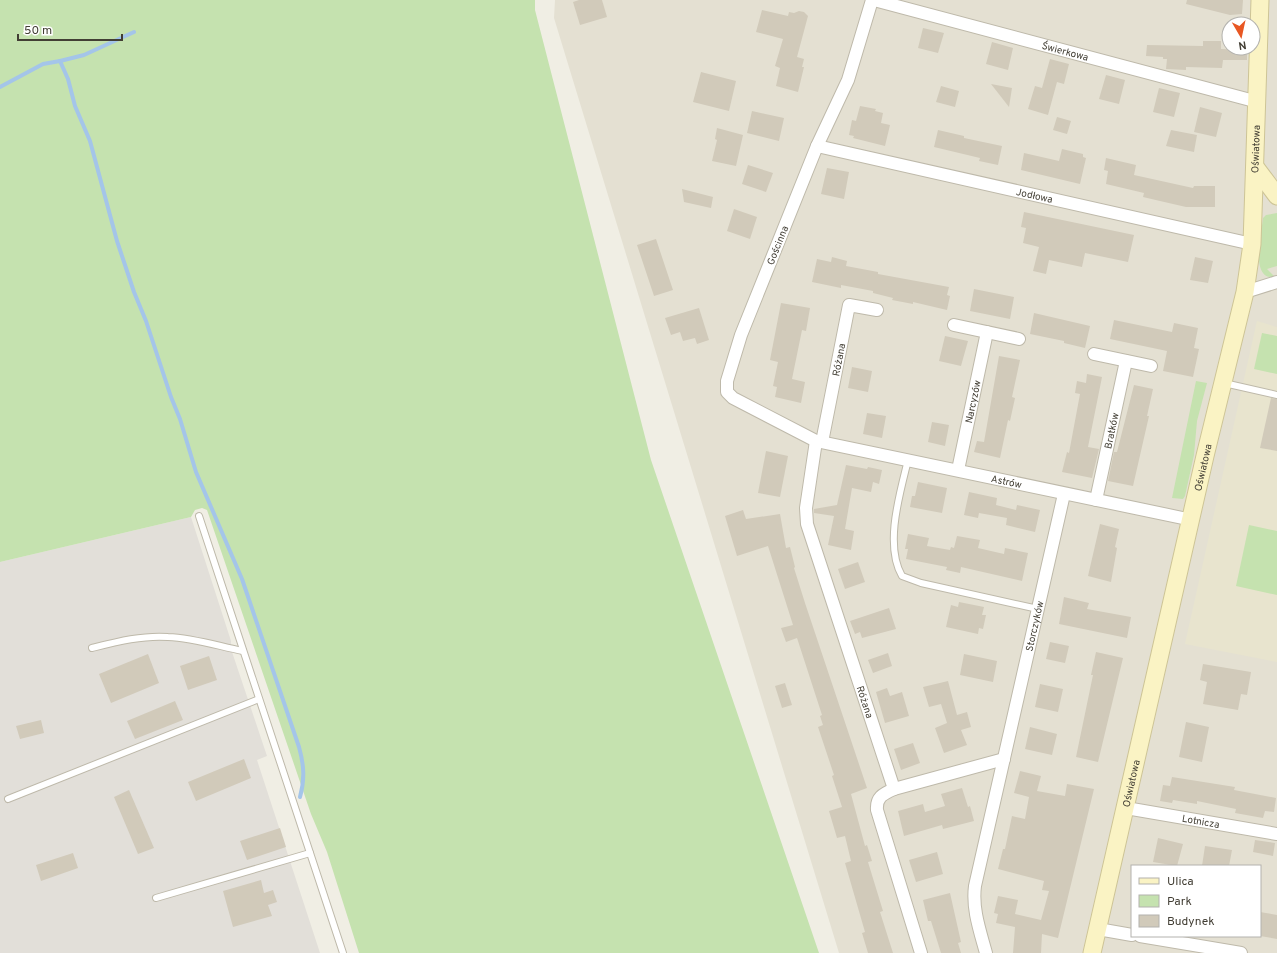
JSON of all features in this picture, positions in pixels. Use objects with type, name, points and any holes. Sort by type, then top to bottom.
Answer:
[{"type":"street","name":"Świerkowa","points":[[873,0],[1258,102]]},
{"type":"street","name":"Gościnna","points":[[819,441],[733,398],[727,392],[726,387],[736,350],[747,319],[817,146],[848,80],[873,0]]},
{"type":"street","name":"Oświatowa","points":[[1092,953],[1245,292],[1252,244],[1256,168],[1260,0]]},
{"type":"street","name":"Jodłowa","points":[[817,146],[1252,244]]},
{"type":"street","points":[[1256,168],[1277,196]]},
{"type":"street","points":[[1245,292],[1277,282]]},
{"type":"street","name":"Różana","points":[[877,310],[849,305],[806,508],[807,524],[894,789]]},
{"type":"street","points":[[954,325],[1019,339]]},
{"type":"street","name":"Narcyzów","points":[[958,470],[987,332]]},
{"type":"street","points":[[1094,354],[1152,366]]},
{"type":"street","name":"Bratków","points":[[1096,500],[1126,361]]},
{"type":"street","name":"Astrów","points":[[819,441],[1192,520]]},
{"type":"street","name":"Storczyków","points":[[986,953],[975,911],[973,897],[1064,494]]},
{"type":"street","points":[[921,953],[877,810],[878,800],[881,796],[894,789],[1004,759]]},
{"type":"street","name":"Lotnicza","points":[[1126,808],[1276,833]]},
{"type":"street","points":[[1098,929],[1131,935]]},
{"type":"street","points":[[1146,937],[1241,953]]},
{"type":"lane","points":[[1223,383],[1277,395]]},
{"type":"lane","points":[[908,460],[893,528],[899,572],[902,576],[920,583],[1038,609]]},
{"type":"lane","points":[[199,516],[258,699],[343,953]]},
{"type":"lane","points":[[92,648],[145,638],[167,637],[187,639],[243,652]]},
{"type":"lane","points":[[8,799],[258,699]]},
{"type":"lane","points":[[156,898],[310,853]]},
{"type":"shaded area","points":[[555,0],[1277,0],[1277,953],[839,953],[554,18]]},
{"type":"shaded area","points":[[1257,321],[1277,327],[1277,662],[1185,644]]},
{"type":"shaded area","points":[[191,517],[231,641],[231,649],[267,756],[257,760],[320,953],[0,953],[0,562]]},
{"type":"green space","points":[[0,0],[535,0],[535,10],[651,460],[819,953],[359,953],[327,852],[311,814],[207,510],[202,508],[195,510],[191,517],[0,562]]},
{"type":"green space","points":[[1277,213],[1277,266],[1267,269],[1275,277],[1267,276],[1262,271],[1259,254],[1263,218],[1266,215]]},
{"type":"green space","points":[[1262,333],[1277,336],[1277,374],[1254,369]]},
{"type":"green space","points":[[1196,381],[1207,383],[1197,421],[1194,455],[1185,496],[1183,499],[1172,498]]},
{"type":"green space","points":[[1249,525],[1277,531],[1277,595],[1236,586]]},
{"type":"building","points":[[579,0],[602,0],[607,17],[580,25],[573,2]]},
{"type":"building","points":[[1187,0],[1243,0],[1242,14],[1230,15],[1186,4]]},
{"type":"building","points":[[762,10],[788,16],[789,12],[794,13],[799,11],[804,12],[808,16],[797,57],[804,59],[802,67],[804,67],[798,92],[776,86],[780,68],[775,66],[783,39],[756,32]]},
{"type":"building","points":[[923,28],[944,33],[938,53],[918,48]]},
{"type":"building","points":[[1203,41],[1221,41],[1221,56],[1247,56],[1247,60],[1223,60],[1222,68],[1186,67],[1186,70],[1166,69],[1167,59],[1163,59],[1163,57],[1146,56],[1147,45],[1203,46]]},
{"type":"building","points":[[992,42],[1013,48],[1008,70],[986,64]]},
{"type":"building","points":[[1050,59],[1069,64],[1064,84],[1057,82],[1048,115],[1028,109],[1035,86],[1042,88]]},
{"type":"building","points":[[701,72],[736,81],[729,111],[693,102]]},
{"type":"building","points":[[1106,75],[1125,80],[1119,104],[1099,99]]},
{"type":"building","points":[[991,84],[1012,88],[1009,107]]},
{"type":"building","points":[[941,86],[959,91],[955,107],[936,102]]},
{"type":"building","points":[[1159,88],[1180,93],[1174,117],[1153,112]]},
{"type":"building","points":[[860,106],[876,109],[875,111],[883,113],[881,123],[890,125],[885,146],[853,138],[854,136],[849,135],[852,120],[856,121]]},
{"type":"building","points":[[1200,107],[1222,113],[1216,137],[1194,132]]},
{"type":"building","points":[[752,111],[784,118],[779,141],[747,133]]},
{"type":"building","points":[[1057,117],[1071,121],[1067,134],[1053,130]]},
{"type":"building","points":[[717,128],[743,135],[736,166],[712,161],[717,140],[715,139]]},
{"type":"building","points":[[938,130],[964,136],[964,138],[1002,146],[998,165],[979,161],[980,158],[934,147]]},
{"type":"building","points":[[1171,130],[1197,135],[1194,152],[1166,146]]},
{"type":"building","points":[[1062,149],[1083,154],[1083,157],[1086,158],[1080,184],[1021,170],[1024,153],[1059,161]]},
{"type":"building","points":[[1106,158],[1136,165],[1134,175],[1193,188],[1194,186],[1215,186],[1215,207],[1186,207],[1143,197],[1144,193],[1106,184],[1108,171],[1104,170]]},
{"type":"building","points":[[748,165],[773,173],[766,192],[742,184]]},
{"type":"building","points":[[827,168],[849,172],[844,199],[821,194]]},
{"type":"building","points":[[682,189],[713,197],[711,208],[684,202]]},
{"type":"building","points":[[734,209],[757,217],[750,239],[727,231]]},
{"type":"building","points":[[1024,212],[1134,235],[1128,262],[1085,253],[1082,267],[1049,260],[1046,274],[1033,271],[1039,247],[1023,243],[1026,228],[1021,227]]},
{"type":"building","points":[[656,239],[673,290],[654,296],[637,245]]},
{"type":"building","points":[[832,257],[847,261],[846,266],[878,272],[878,274],[949,287],[947,295],[950,296],[947,310],[913,302],[913,304],[892,300],[893,298],[873,293],[873,291],[841,285],[841,288],[812,282],[817,259],[831,262]]},
{"type":"building","points":[[1195,257],[1213,261],[1208,283],[1190,280]]},
{"type":"building","points":[[974,289],[1014,297],[1010,319],[970,311]]},
{"type":"building","points":[[781,303],[810,308],[806,331],[802,330],[792,379],[805,382],[801,403],[775,397],[777,387],[773,386],[778,362],[770,360]]},
{"type":"building","points":[[699,308],[709,340],[697,344],[695,338],[683,341],[680,332],[671,335],[665,318]]},
{"type":"building","points":[[1034,313],[1090,326],[1085,348],[1064,343],[1064,341],[1030,334]]},
{"type":"building","points":[[1114,320],[1172,332],[1174,323],[1198,328],[1194,348],[1199,349],[1193,377],[1163,371],[1167,351],[1110,339]]},
{"type":"building","points":[[945,336],[968,341],[961,366],[939,361]]},
{"type":"building","points":[[999,356],[1020,360],[1012,397],[1015,398],[1010,421],[1008,420],[1000,458],[974,452],[977,441],[984,442]]},
{"type":"building","points":[[852,367],[872,371],[868,392],[848,388]]},
{"type":"building","points":[[1087,374],[1102,377],[1088,447],[1099,449],[1092,478],[1062,472],[1067,452],[1069,453],[1080,394],[1075,393],[1077,381],[1086,383]]},
{"type":"building","points":[[1134,385],[1153,389],[1147,416],[1149,416],[1133,486],[1108,481],[1114,452],[1117,452]]},
{"type":"building","points":[[1271,398],[1277,399],[1277,451],[1260,448]]},
{"type":"building","points":[[867,413],[886,416],[882,438],[863,434]]},
{"type":"building","points":[[932,422],[949,425],[945,446],[928,442]]},
{"type":"building","points":[[766,451],[788,456],[780,497],[758,493]]},
{"type":"building","points":[[846,465],[882,470],[879,484],[873,482],[871,492],[852,488],[845,529],[854,531],[851,550],[828,545],[834,516],[814,513],[814,509],[837,505]]},
{"type":"building","points":[[918,482],[947,488],[942,513],[910,507],[912,496],[915,496]]},
{"type":"building","points":[[969,492],[997,498],[996,505],[1016,510],[1017,505],[1040,510],[1035,532],[1006,525],[1007,518],[979,513],[978,518],[964,515]]},
{"type":"building","points":[[743,510],[746,519],[780,514],[786,548],[790,547],[794,568],[805,603],[867,788],[851,794],[865,846],[867,845],[872,861],[868,862],[883,911],[880,912],[893,953],[868,953],[862,933],[865,932],[845,863],[851,861],[845,836],[837,838],[829,811],[842,807],[832,776],[834,775],[818,727],[823,725],[820,716],[822,715],[797,638],[786,642],[781,628],[793,625],[768,546],[737,556],[725,516]]},
{"type":"building","points":[[1100,524],[1119,529],[1115,547],[1117,548],[1111,582],[1088,576]]},
{"type":"building","points":[[908,534],[929,538],[927,546],[950,550],[951,547],[954,548],[957,536],[980,540],[978,548],[1004,554],[1005,548],[1028,553],[1022,581],[961,567],[960,573],[946,570],[947,567],[906,559],[908,549],[905,549]]},
{"type":"building","points":[[858,562],[865,582],[845,589],[838,569]]},
{"type":"building","points":[[1064,597],[1089,603],[1087,609],[1131,617],[1127,638],[1059,624]]},
{"type":"building","points":[[959,602],[984,607],[982,615],[986,615],[983,629],[979,628],[978,634],[946,627],[951,605],[958,607]]},
{"type":"building","points":[[889,608],[896,629],[862,638],[860,632],[855,634],[850,621]]},
{"type":"building","points":[[1050,642],[1069,646],[1065,663],[1046,659]]},
{"type":"building","points":[[1096,652],[1123,658],[1098,762],[1076,757],[1093,675],[1091,675]]},
{"type":"building","points":[[888,653],[892,666],[873,673],[868,660]]},
{"type":"building","points":[[148,654],[159,683],[111,703],[99,674]]},
{"type":"building","points":[[964,654],[997,661],[993,682],[960,675]]},
{"type":"building","points":[[209,656],[217,680],[188,690],[180,666]]},
{"type":"building","points":[[1203,664],[1251,672],[1247,695],[1241,694],[1238,710],[1203,704],[1207,682],[1200,680]]},
{"type":"building","points":[[948,681],[957,715],[967,712],[971,727],[961,730],[967,745],[944,753],[935,728],[947,723],[941,704],[929,707],[923,687]]},
{"type":"building","points":[[785,683],[792,705],[782,708],[775,686]]},
{"type":"building","points":[[1040,684],[1063,689],[1058,712],[1035,707]]},
{"type":"building","points":[[887,688],[890,696],[902,692],[909,716],[885,723],[876,692]]},
{"type":"building","points":[[175,701],[183,720],[135,739],[127,721]]},
{"type":"building","points":[[41,720],[44,733],[20,739],[16,726]]},
{"type":"building","points":[[1186,722],[1209,727],[1202,762],[1179,757]]},
{"type":"building","points":[[1030,727],[1057,734],[1052,755],[1025,749]]},
{"type":"building","points":[[913,743],[920,763],[901,770],[894,749]]},
{"type":"building","points":[[244,759],[251,778],[196,801],[188,782]]},
{"type":"building","points":[[1020,771],[1041,776],[1037,791],[1065,796],[1067,784],[1094,789],[1058,938],[1042,934],[1041,953],[1013,953],[1015,927],[996,923],[998,914],[994,913],[998,896],[1018,900],[1015,914],[1041,920],[1049,891],[1042,890],[1044,881],[998,869],[1003,849],[1005,849],[1012,816],[1025,819],[1029,797],[1014,793]]},
{"type":"building","points":[[1172,777],[1235,787],[1234,790],[1276,798],[1274,812],[1265,811],[1263,818],[1235,813],[1236,809],[1197,801],[1197,804],[1173,800],[1172,803],[1160,801],[1163,785],[1170,786]]},
{"type":"building","points":[[962,788],[968,807],[970,806],[974,821],[943,829],[942,825],[904,836],[898,811],[923,804],[925,812],[945,806],[941,794]]},
{"type":"building","points":[[129,790],[154,848],[138,854],[114,797]]},
{"type":"building","points":[[280,828],[286,847],[247,860],[240,841]]},
{"type":"building","points":[[1158,838],[1183,844],[1177,865],[1153,862]]},
{"type":"building","points":[[1255,840],[1275,843],[1273,856],[1253,852]]},
{"type":"building","points":[[1205,846],[1232,850],[1229,865],[1202,865]]},
{"type":"building","points":[[937,852],[943,874],[916,882],[909,860]]},
{"type":"building","points":[[73,853],[78,868],[41,881],[36,865]]},
{"type":"building","points":[[261,880],[264,893],[273,890],[277,902],[268,905],[272,916],[233,927],[223,891]]},
{"type":"building","points":[[950,893],[961,942],[958,943],[961,953],[941,953],[931,921],[928,921],[923,900]]},
{"type":"building","points":[[1261,912],[1277,915],[1277,939],[1261,936]]},
{"type":"waterway","points":[[134,32],[84,55],[60,61],[68,79],[75,106],[90,141],[117,241],[180,419],[196,472],[242,579],[299,747],[303,772],[303,784],[300,797]]},
{"type":"waterway","points":[[0,87],[43,64],[60,61]]}]
